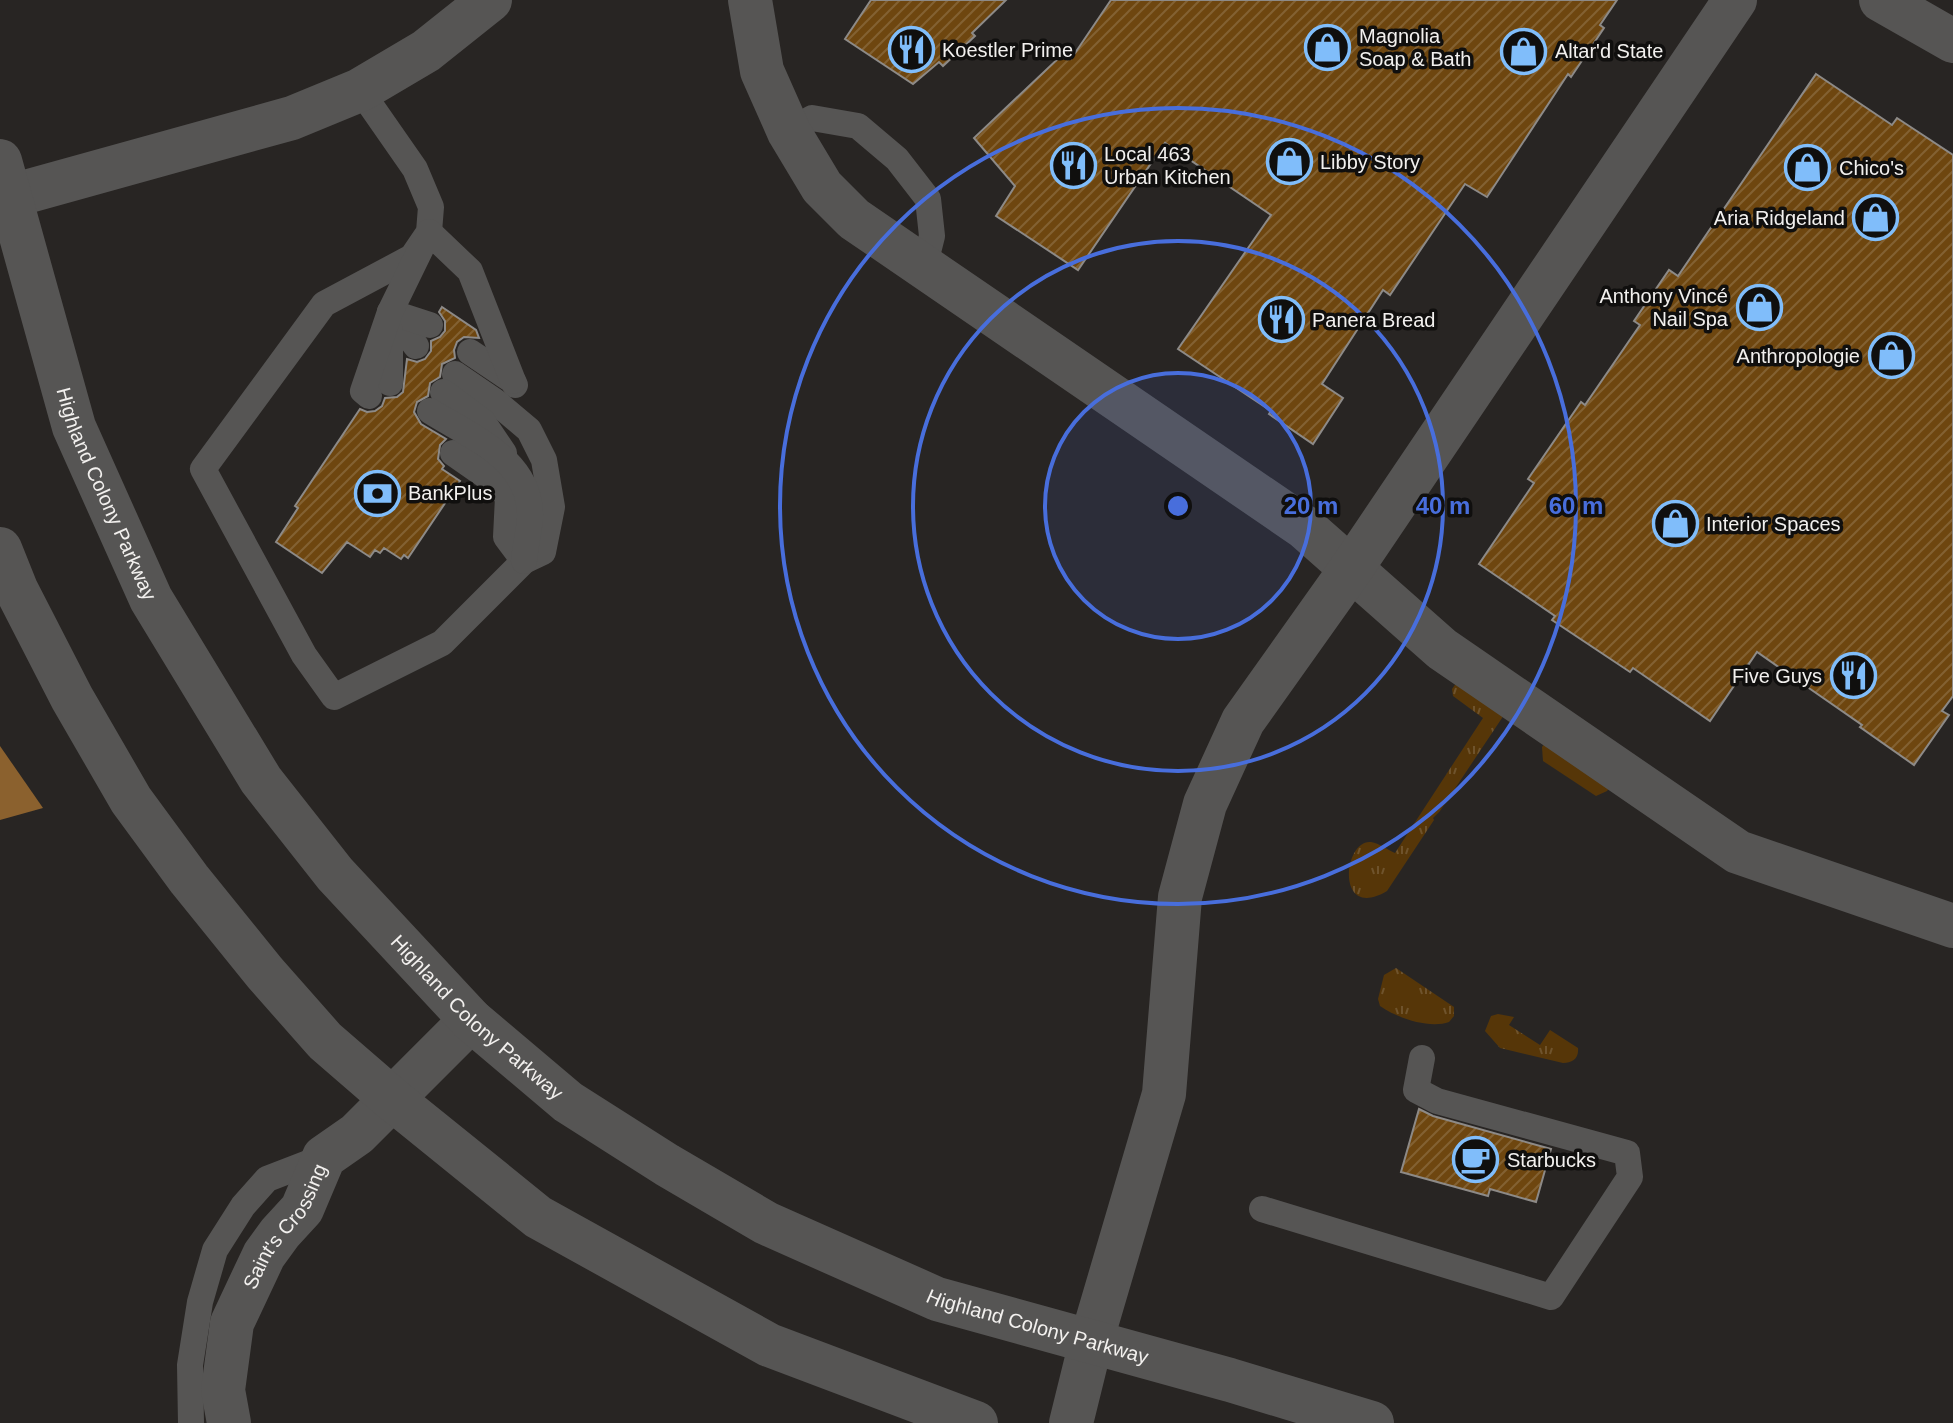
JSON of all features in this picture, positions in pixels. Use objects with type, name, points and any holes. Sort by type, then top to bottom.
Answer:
[{"type":"street","points":[[3,185],[292,118],[360,90],[426,51],[490,0]]},
{"type":"street","points":[[750,0],[762,71],[789,132],[822,187],[854,219],[1304,527],[1442,649],[1738,852],[1953,926]]},
{"type":"street","points":[[1071,1423],[1091,1342],[1164,1094],[1180,897],[1205,804],[1243,721],[1351,569],[1735,0]]},
{"type":"street","points":[[1881,0],[1953,41]]},
{"type":"street","name":"Highland Colony Parkway","points":[[3,185],[74,427],[151,599],[261,780],[335,874],[471,1020],[568,1102],[766,1223],[937,1299],[1372,1423]]},
{"type":"street","points":[[0,549],[16,589],[72,698],[131,800],[189,879],[325,1041],[538,1217],[769,1345],[976,1423]]},
{"type":"street","points":[[324,1157],[357,1134],[471,1020]]},
{"type":"street","name":"Saint's Crossing","points":[[229,1423],[223,1390],[232,1323],[264,1255],[302,1209],[324,1157]]},
{"type":"lane","points":[[360,90],[415,169],[431,207],[429,232],[390,312],[363,391],[402,363]]},
{"type":"lane","points":[[789,132],[812,118],[858,126],[897,159],[928,199],[932,236],[924,268]]},
{"type":"lane","points":[[429,232],[470,271],[529,430],[544,460],[552,507],[543,552],[524,561],[442,643],[334,697],[304,655],[203,469],[324,304],[412,257],[429,232]]},
{"type":"lane","points":[[390,312],[402,363]]},
{"type":"lane","points":[[390,312],[402,363]]},
{"type":"lane","points":[[449,382],[513,381]]},
{"type":"lane","points":[[449,382],[523,481],[530,515],[524,561]]},
{"type":"lane","points":[[449,382],[496,402],[529,430]]},
{"type":"lane","points":[[453,453],[496,483],[508,497],[506,537],[524,561]]},
{"type":"lane","points":[[1262,1209],[1551,1297],[1630,1177],[1627,1153],[1437,1101],[1416,1090],[1422,1058]]},
{"type":"lane","name":"Saint's Crossing","points":[[191,1423],[190,1365],[200,1302],[215,1250],[243,1206],[267,1179],[324,1157]]},
{"type":"green space","points":[[1457,682],[1504,715],[1387,891],[1370,898],[1359,896],[1352,888],[1349,877],[1354,853],[1371,842],[1395,853],[1483,718],[1453,696],[1452,689]]},
{"type":"green space","points":[[1549,738],[1611,785],[1607,791],[1596,796],[1543,761],[1542,747]]},
{"type":"green space","points":[[1396,968],[1454,1007],[1454,1016],[1449,1022],[1432,1024],[1413,1021],[1380,1006],[1378,999],[1384,975]]},
{"type":"green space","points":[[1491,1016],[1514,1017],[1509,1025],[1540,1045],[1550,1030],[1578,1048],[1576,1058],[1563,1063],[1500,1048],[1485,1031]]},
{"type":"shaded area","points":[[0,746],[43,808],[0,820]]},
{"type":"building","name":"Koestler Prime","points":[[871,0],[1006,0],[972,33],[975,36],[943,66],[939,62],[913,84],[845,39]]},
{"type":"building","points":[[1111,0],[1617,0],[1600,25],[1604,28],[1571,77],[1568,74],[1487,197],[1465,184],[1390,295],[1383,290],[1322,384],[1343,398],[1313,444],[1269,414],[1271,411],[1178,349],[1271,215],[1165,143],[1078,270],[996,216],[1015,186],[974,138],[1063,54],[1071,59]]},
{"type":"building","points":[[1816,74],[1892,125],[1897,118],[1953,155],[1953,696],[1942,711],[1949,715],[1914,765],[1757,652],[1710,721],[1633,668],[1630,672],[1552,620],[1555,616],[1479,564],[1534,483],[1528,479],[1581,402],[1585,405],[1640,325],[1634,321],[1669,270],[1678,276]]},
{"type":"building","name":"BankPlus","points":[[442,307],[476,330],[479,338],[464,337],[457,342],[455,358],[442,364],[440,377],[430,383],[428,396],[417,402],[414,412],[421,424],[446,439],[440,445],[438,459],[444,466],[442,469],[460,481],[408,558],[404,555],[401,559],[384,548],[380,553],[375,550],[370,557],[347,542],[322,573],[276,542],[298,508],[295,506],[360,409],[375,411],[382,406],[385,398],[397,397],[403,392],[407,359],[417,362],[425,359],[431,351],[431,341],[445,331],[445,321],[439,312]]},
{"type":"building","name":"Starbucks","points":[[1419,1109],[1433,1116],[1551,1149],[1536,1202],[1490,1189],[1488,1196],[1401,1172]]},
{"type":"place","name":"Magnolia Soap & Bath","points":[[1328,47]]},
{"type":"place","name":"Koestler Prime","points":[[911,50]]},
{"type":"place","name":"Altar'd State","points":[[1524,51]]},
{"type":"place","name":"Libby Story","points":[[1289,162]]},
{"type":"place","name":"Local 463 Urban Kitchen","points":[[1073,165]]},
{"type":"place","name":"Chico's","points":[[1808,168]]},
{"type":"place","name":"Aria Ridgeland","points":[[1876,218]]},
{"type":"place","name":"Anthony Vincé Nail Spa","points":[[1759,308]]},
{"type":"place","name":"Panera Bread","points":[[1281,320]]},
{"type":"place","name":"Anthropologie","points":[[1891,356]]},
{"type":"place","name":"BankPlus","points":[[377,493]]},
{"type":"place","name":"Interior Spaces","points":[[1675,524]]},
{"type":"place","name":"Five Guys","points":[[1853,676]]},
{"type":"place","name":"Starbucks","points":[[1476,1160]]}]
